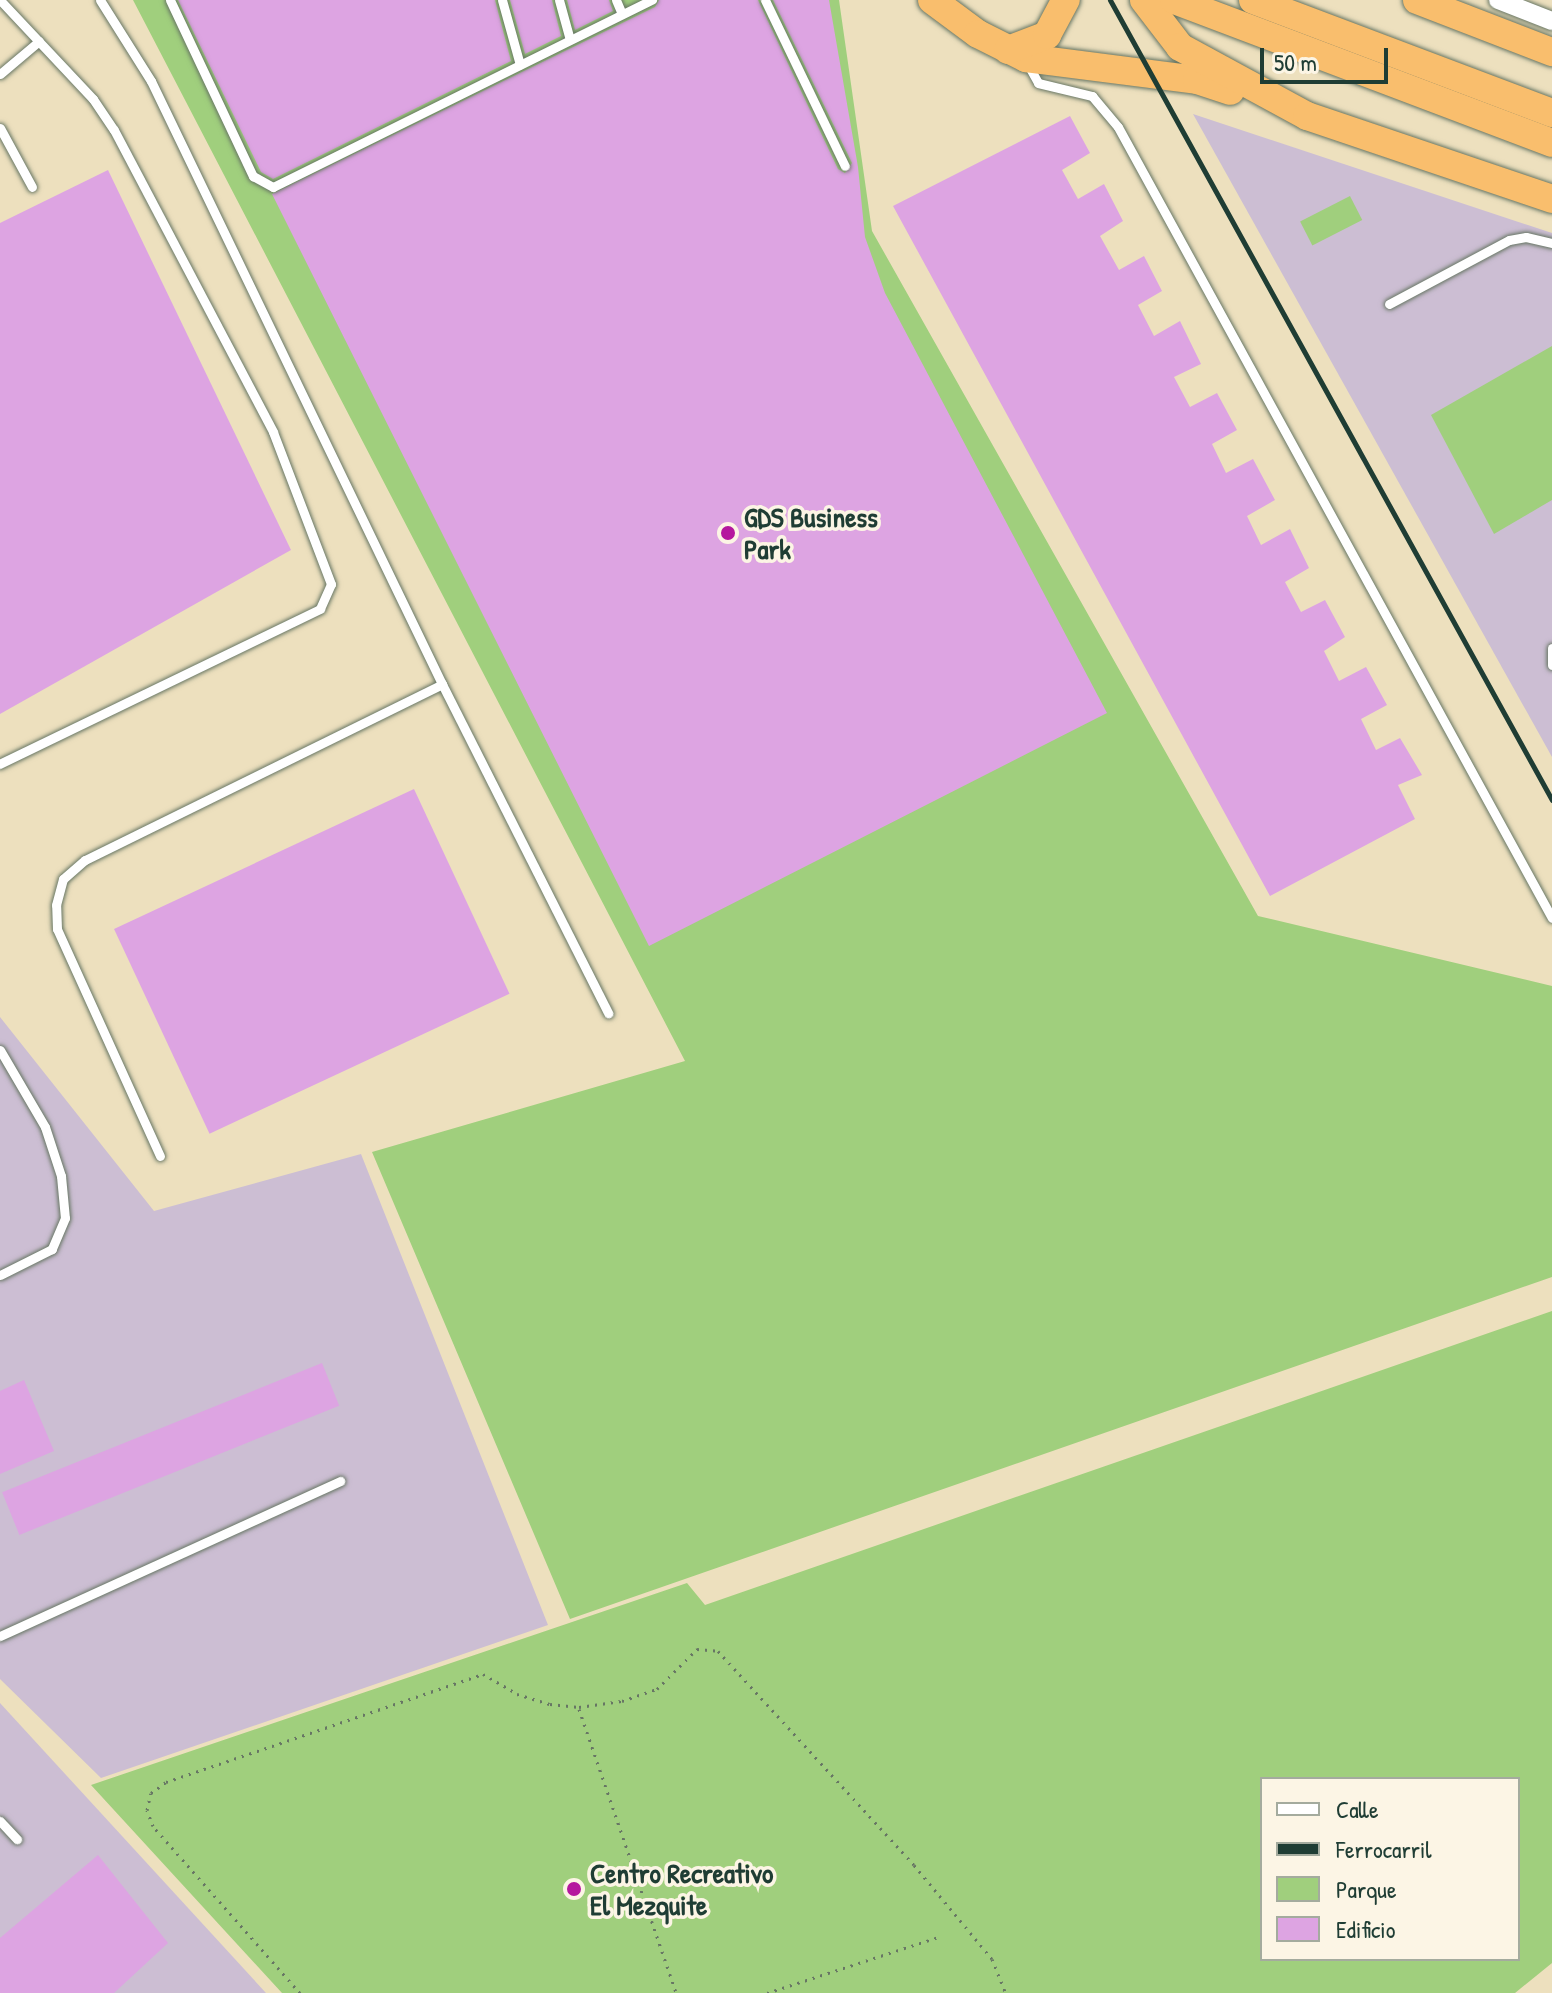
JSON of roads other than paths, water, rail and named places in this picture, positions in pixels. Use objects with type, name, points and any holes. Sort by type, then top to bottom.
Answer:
[{"type":"highway","points":[[932,0],[1020,51],[1197,80],[1552,199]]},
{"type":"highway","points":[[1020,51],[1047,35],[1066,0]]},
{"type":"highway","points":[[1144,0],[1180,47],[1307,116]]},
{"type":"highway","points":[[1174,0],[1552,143]]},
{"type":"highway","points":[[1253,0],[1552,113]]},
{"type":"highway","points":[[1417,0],[1552,52]]},
{"type":"street","points":[[1498,0],[1552,21]]},
{"type":"lane","points":[[0,0],[114,130],[259,405],[328,575],[330,593],[320,609],[0,764]]},
{"type":"lane","points":[[100,0],[151,81],[442,684],[608,1013]]},
{"type":"lane","points":[[170,0],[253,176],[264,186],[281,185],[652,0]]},
{"type":"lane","points":[[502,0],[520,65]]},
{"type":"lane","points":[[559,0],[570,40]]},
{"type":"lane","points":[[616,0],[622,14]]},
{"type":"lane","points":[[765,0],[845,166]]},
{"type":"lane","points":[[0,74],[39,41]]},
{"type":"lane","points":[[1020,51],[1029,73],[1038,83],[1092,96],[1118,127],[1552,918]]},
{"type":"lane","points":[[0,128],[32,187]]},
{"type":"lane","points":[[1389,304],[1509,240],[1526,237],[1552,243]]},
{"type":"lane","points":[[1552,648],[1552,665]]},
{"type":"lane","points":[[160,1156],[57,929],[56,905],[63,879],[85,860],[442,684]]},
{"type":"lane","points":[[0,1050],[45,1127],[61,1176],[65,1218],[52,1249],[0,1275]]},
{"type":"lane","points":[[0,1636],[340,1481]]},
{"type":"lane","points":[[0,1821],[17,1839]]},
{"type":"railway","points":[[1110,0],[1552,800]]},
{"type":"place","name":"GDS Business Park","points":[[728,533]]},
{"type":"place","name":"Centro Recreativo El Mezquite","points":[[574,1889]]}]
